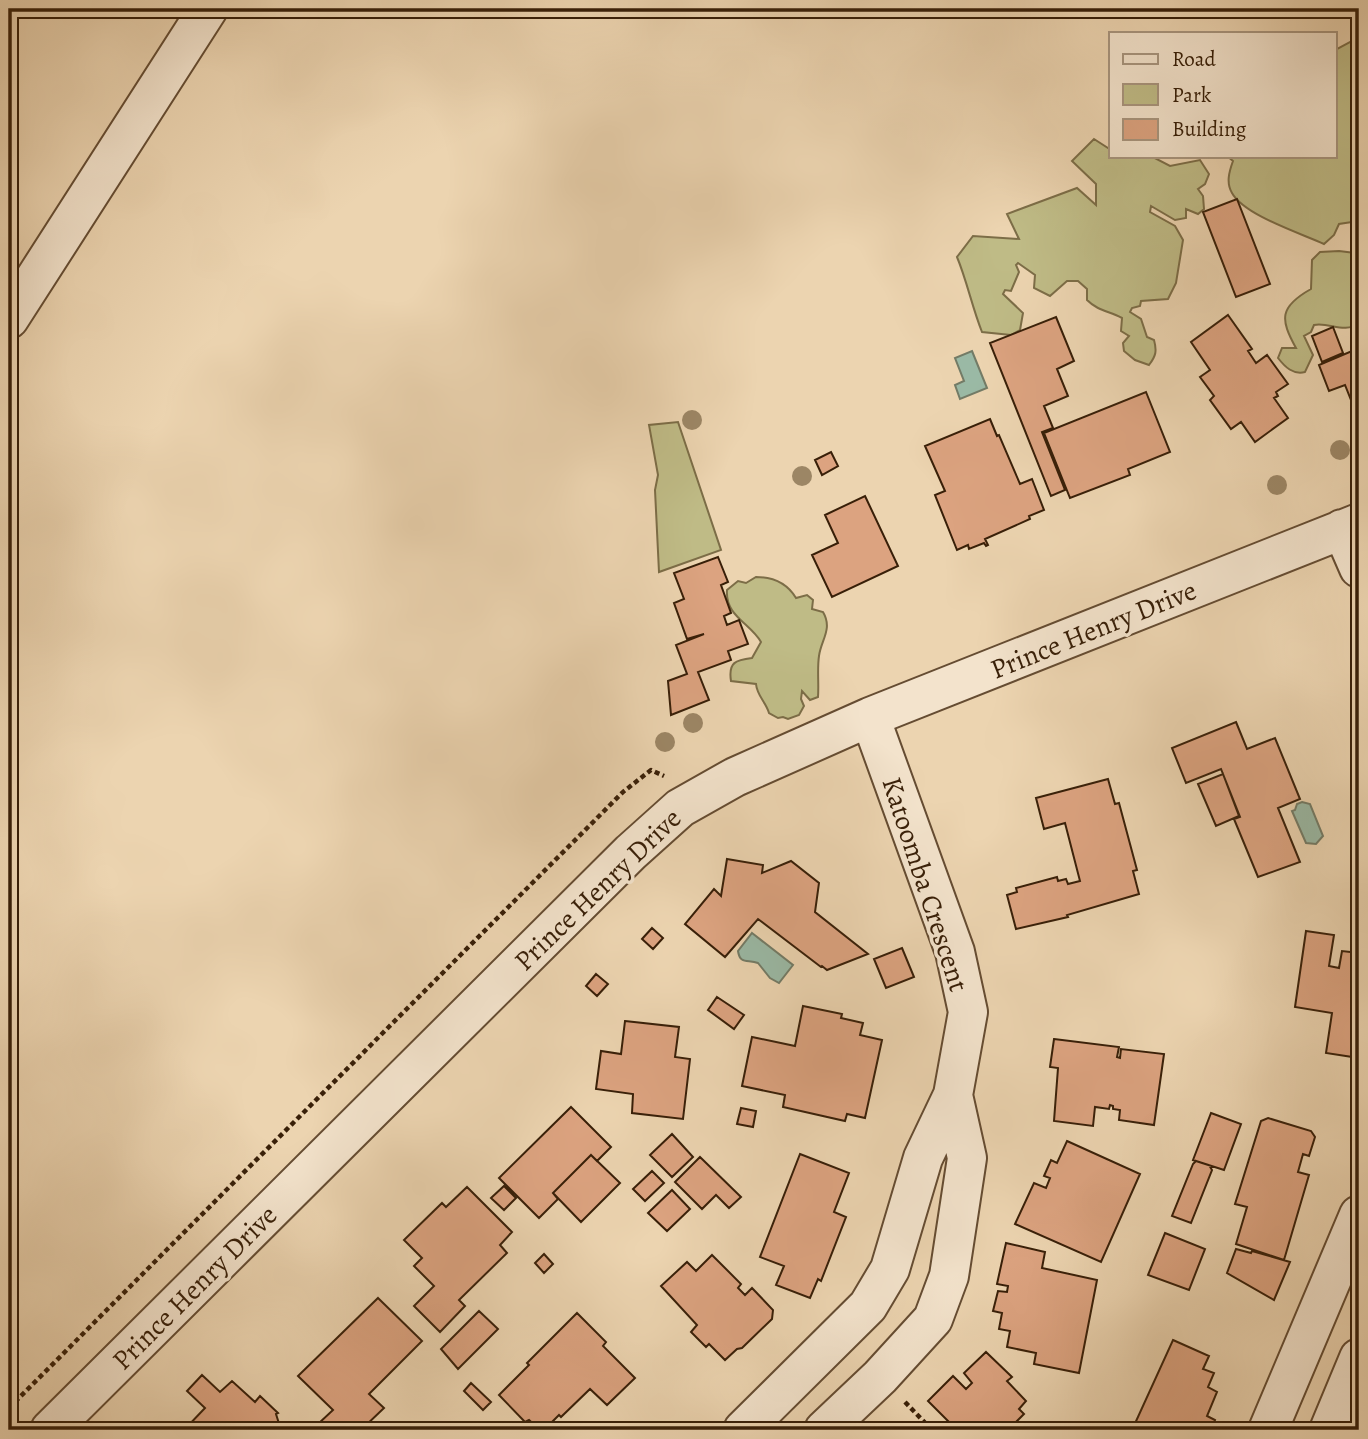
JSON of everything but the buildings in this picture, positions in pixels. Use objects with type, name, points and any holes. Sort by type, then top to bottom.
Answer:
[{"type":"street","points":[[9,319],[208,9]]},
{"type":"street","points":[[1351,526],[1359,568]]},
{"type":"street","name":"Prince Henry Drive","points":[[50,1430],[631,852],[680,808],[735,777],[870,717],[1351,526]]},
{"type":"street","name":"Katoomba Crescent","points":[[743,1430],[868,1306],[890,1269],[923,1158],[953,1094],[968,1012],[955,952],[870,717]]},
{"type":"street","name":"Katoomba Crescent","points":[[824,1430],[880,1377],[933,1319],[949,1276],[967,1158],[953,1094]]},
{"type":"street","points":[[1268,1430],[1359,1216]]},
{"type":"street","points":[[1329,1430],[1359,1358]]},
{"type":"path","points":[[9,1408],[623,792],[652,771],[706,793]]},
{"type":"green space","points":[[1359,14],[1359,221],[1339,224],[1334,235],[1324,244],[1260,216],[1238,201],[1229,185],[1233,161],[1229,158],[1336,158],[1336,49],[1354,40],[1354,20]]},
{"type":"green space","points":[[1094,139],[1109,149],[1109,158],[1155,158],[1170,166],[1200,160],[1209,174],[1205,184],[1198,189],[1203,196],[1204,209],[1198,214],[1186,209],[1186,218],[1175,220],[1151,206],[1150,212],[1175,226],[1183,240],[1176,283],[1168,299],[1141,301],[1140,306],[1132,308],[1130,312],[1141,319],[1147,337],[1154,340],[1155,353],[1149,365],[1135,360],[1124,351],[1123,343],[1129,336],[1121,331],[1122,318],[1091,304],[1087,300],[1087,289],[1078,281],[1067,281],[1050,296],[1034,288],[1035,275],[1018,263],[1016,265],[1019,272],[1011,291],[1005,290],[1003,294],[1023,313],[1020,330],[1011,335],[982,332],[957,257],[973,236],[1019,239],[1007,214],[1077,188],[1096,205],[1096,184],[1072,161]]},
{"type":"green space","points":[[1339,251],[1359,255],[1359,323],[1348,328],[1314,325],[1311,332],[1304,336],[1313,355],[1305,372],[1293,371],[1278,358],[1282,348],[1296,348],[1287,329],[1285,314],[1293,302],[1311,289],[1312,260],[1320,252]]},
{"type":"green space","points":[[678,422],[721,550],[659,572],[655,490],[658,475],[649,425]]},
{"type":"green space","points":[[756,577],[779,582],[796,598],[807,595],[813,600],[812,609],[823,612],[826,618],[827,629],[818,661],[818,697],[810,700],[802,691],[804,706],[799,715],[788,719],[769,713],[756,684],[731,681],[734,663],[752,658],[761,642],[734,613],[727,599],[727,590],[738,581],[746,583]]},
{"type":"shaded area","points":[[972,351],[987,388],[960,399],[955,385],[964,381],[955,358]]},
{"type":"shaded area","points":[[1302,802],[1310,804],[1323,836],[1316,844],[1306,843],[1292,811]]},
{"type":"shaded area","points":[[752,933],[793,965],[779,983],[770,978],[758,963],[743,960],[739,955],[738,951]]}]
